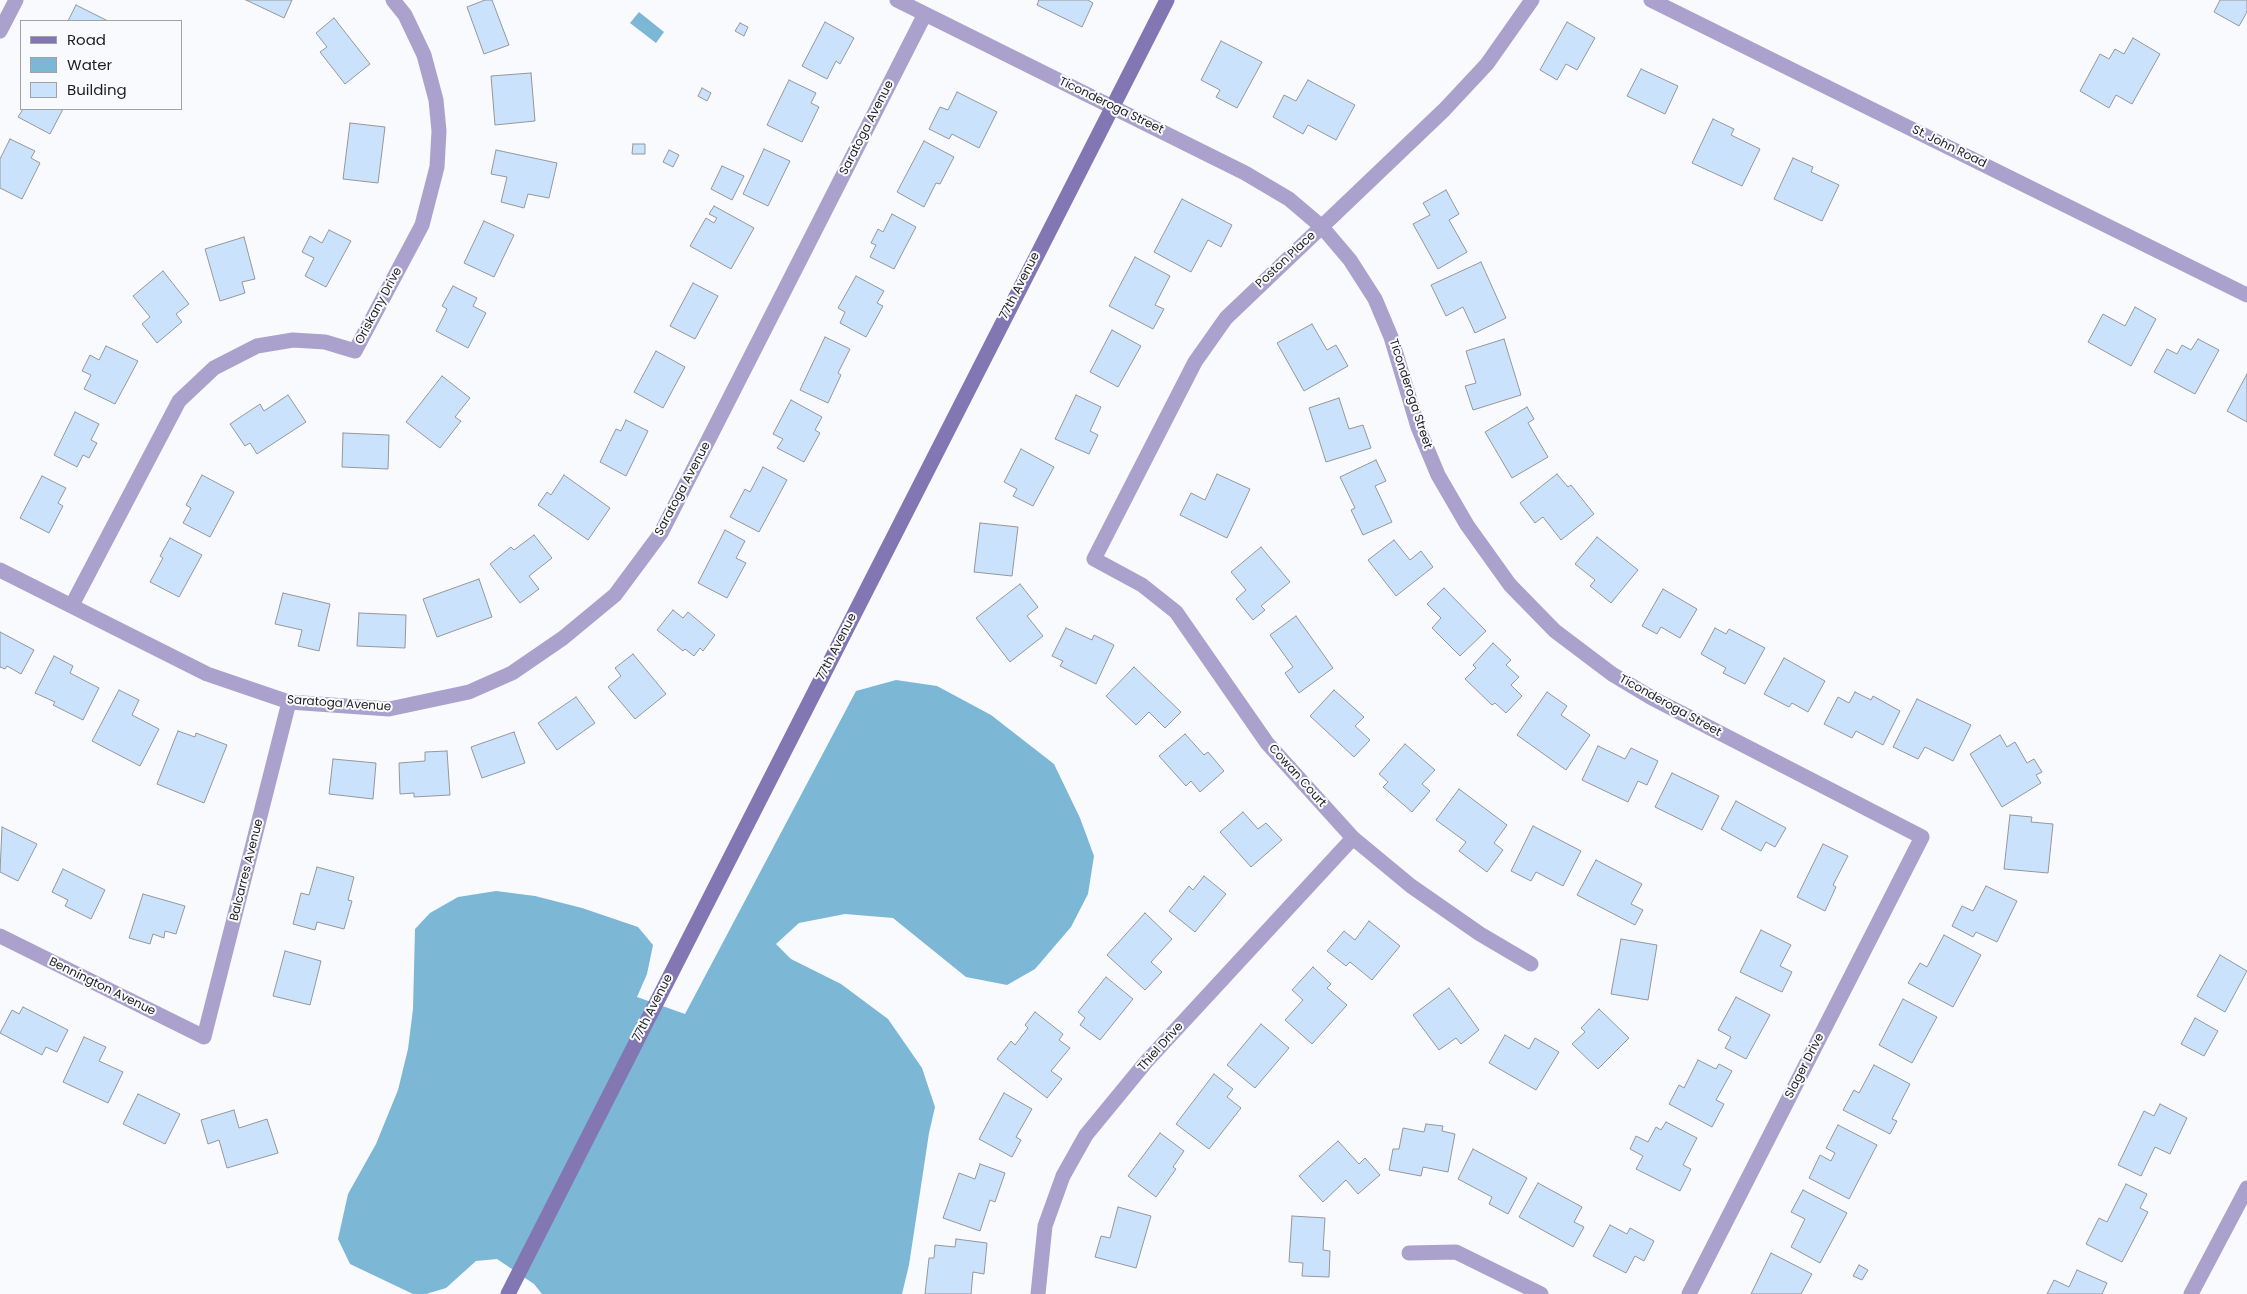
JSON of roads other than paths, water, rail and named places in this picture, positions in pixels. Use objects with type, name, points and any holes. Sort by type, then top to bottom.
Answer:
[{"type":"street","points":[[0,31],[16,0]]},
{"type":"street","name":"Oriskany Drive","points":[[72,605],[179,401],[214,368],[257,346],[294,340],[325,342],[355,351],[360,342],[422,224],[437,166],[439,131],[436,100],[424,55],[405,15],[393,0]]},
{"type":"street","name":"Ticonderoga Street","points":[[897,0],[1245,173],[1289,199],[1322,227],[1350,260],[1375,299],[1392,336],[1418,427],[1438,475],[1467,525],[1510,585],[1555,631],[1612,674],[1652,698],[1922,837]]},
{"type":"street","name":"77th Avenue","points":[[511,1288],[1167,0]]},
{"type":"street","name":"Poston Place","points":[[1094,559],[1195,362],[1226,318],[1444,110],[1487,64],[1532,0]]},
{"type":"street","name":"St. John Road","points":[[1651,0],[2247,295]]},
{"type":"street","name":"Saratoga Avenue","points":[[0,570],[207,674],[289,702],[389,709],[469,692],[512,673],[563,638],[615,595],[661,533],[925,14]]},
{"type":"street","name":"Cowan Court","points":[[1094,559],[1142,585],[1176,612],[1267,743],[1353,838],[1410,886],[1480,934],[1532,964]]},
{"type":"street","name":"Balcarres Avenue","points":[[204,1037],[289,702]]},
{"type":"street","name":"Slager Drive","points":[[1689,1294],[1922,837]]},
{"type":"street","name":"Thiel Drive","points":[[1038,1294],[1045,1226],[1063,1176],[1086,1134],[1146,1062],[1353,838]]},
{"type":"street","name":"Bennington Avenue","points":[[0,936],[204,1037]]},
{"type":"street","points":[[2191,1294],[2247,1188]]},
{"type":"street","points":[[1409,1253],[1456,1252],[1541,1294]]},
{"type":"water","points":[[639,12],[664,32],[656,43],[630,23]]},
{"type":"water","points":[[896,680],[937,686],[991,715],[1054,764],[1080,818],[1094,856],[1088,894],[1071,927],[1035,969],[1007,985],[966,977],[893,918],[845,914],[799,923],[776,944],[791,959],[841,984],[888,1019],[922,1068],[935,1107],[929,1133],[909,1265],[902,1294],[542,1294],[534,1284],[497,1259],[476,1261],[446,1288],[426,1294],[413,1294],[350,1264],[338,1239],[348,1194],[376,1144],[398,1090],[408,1049],[413,1009],[415,929],[430,913],[458,897],[496,891],[535,896],[582,908],[638,927],[653,945],[647,974],[637,997],[685,1014],[856,691]]}]
